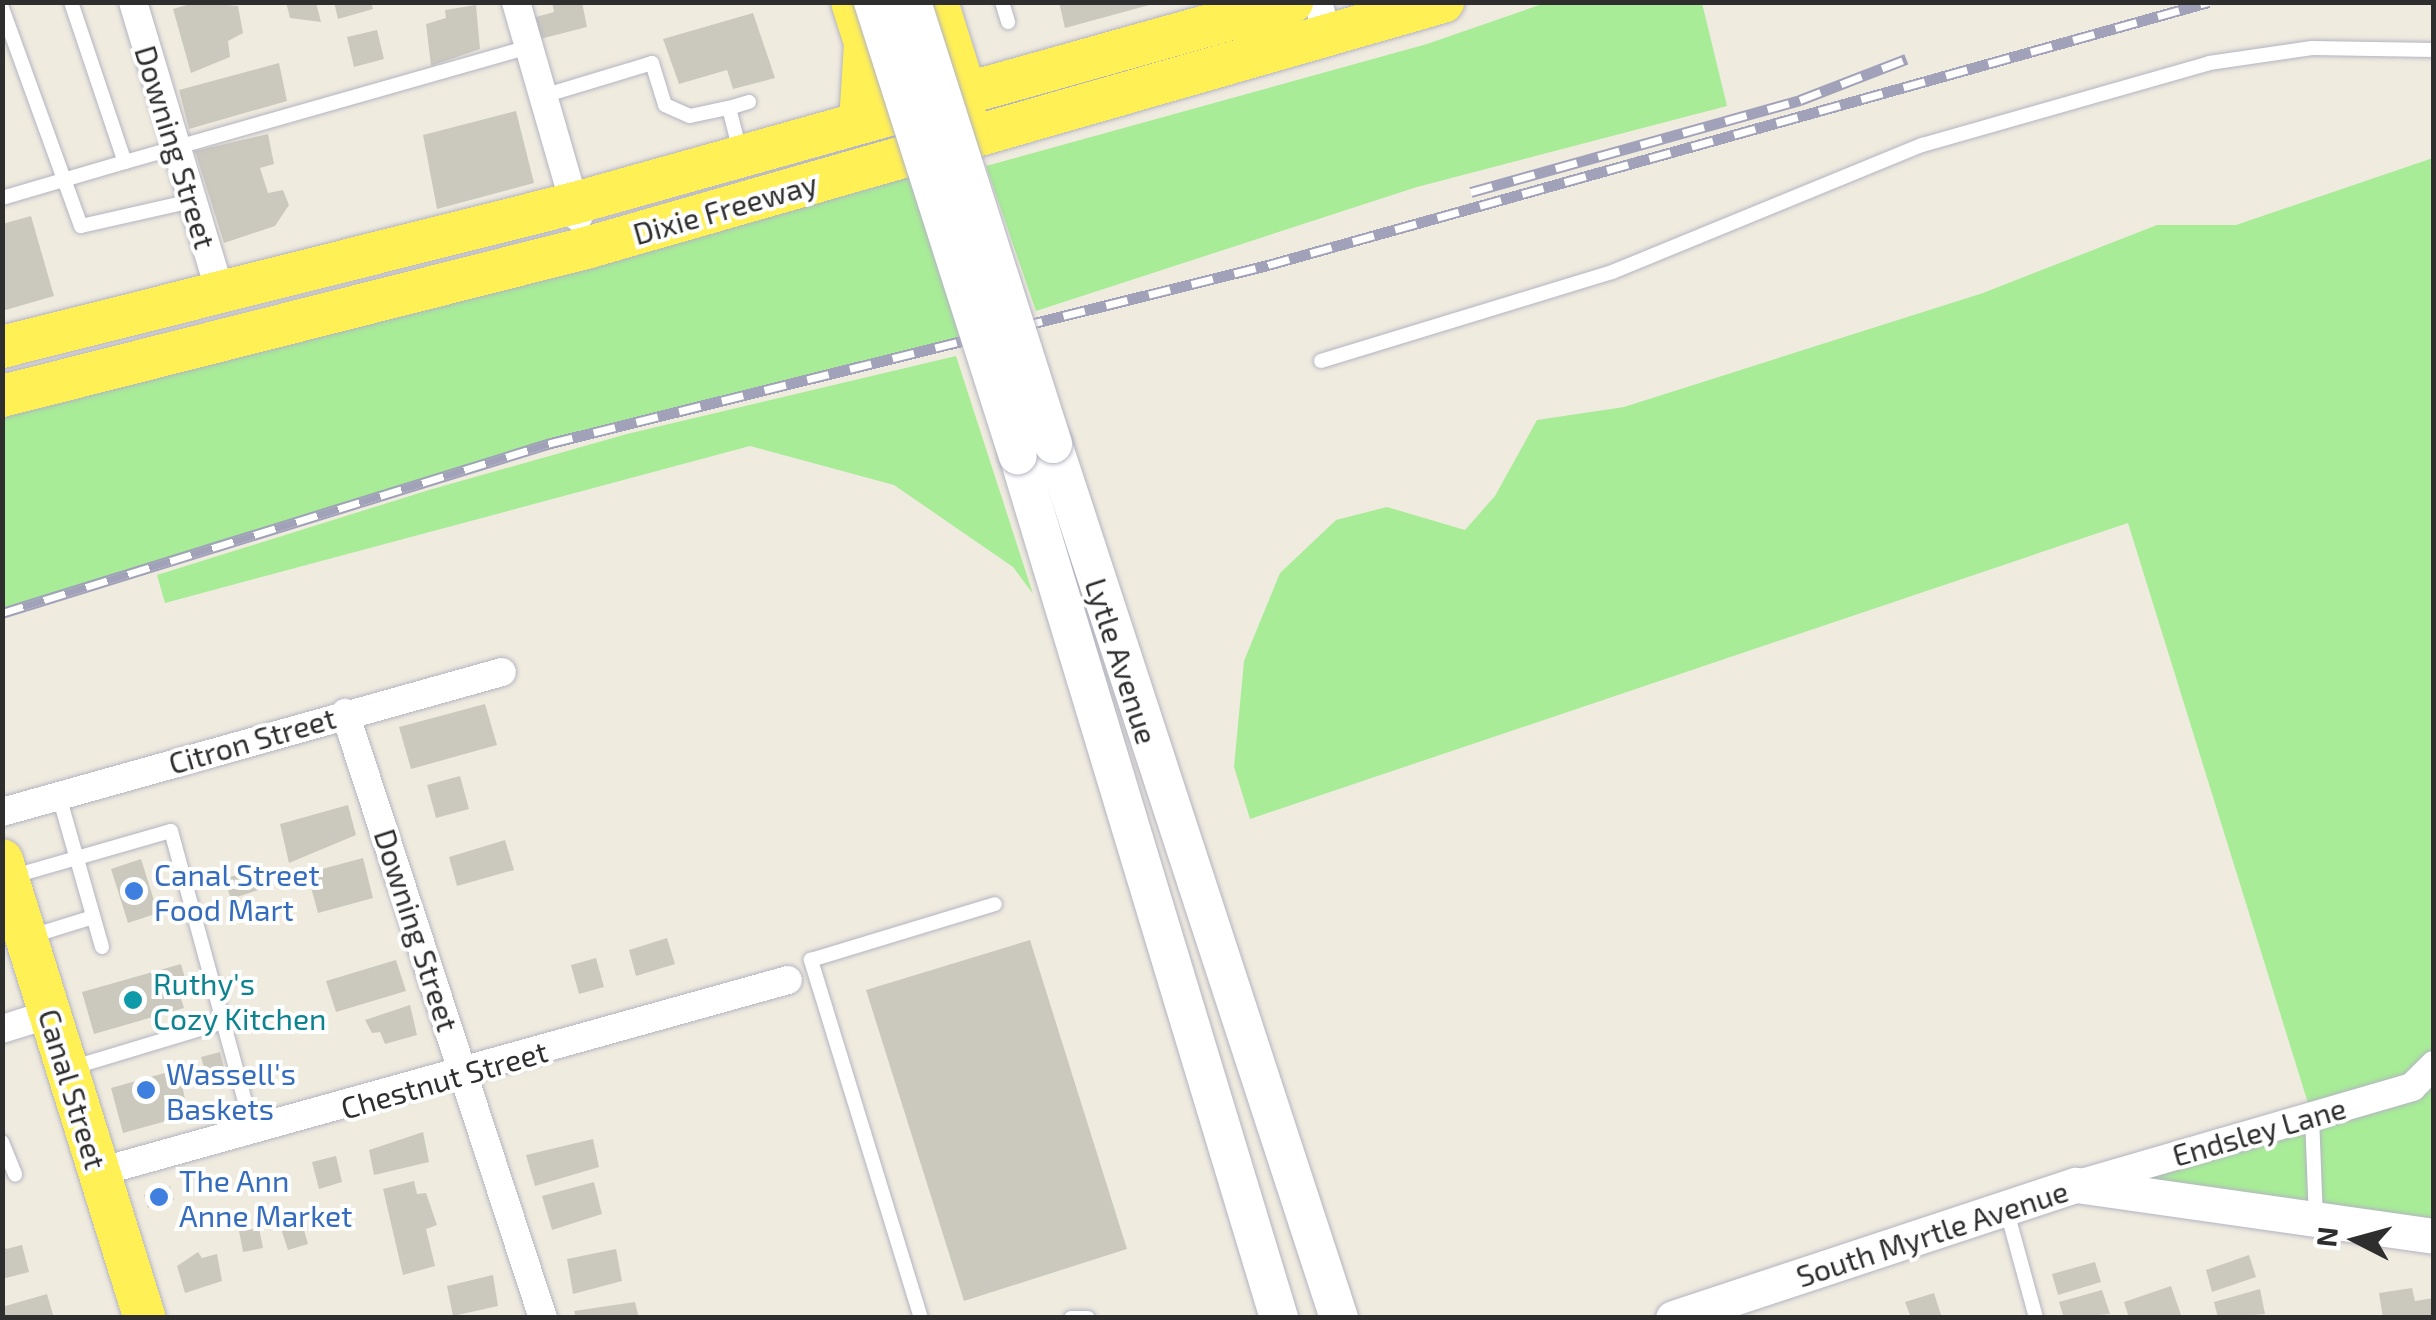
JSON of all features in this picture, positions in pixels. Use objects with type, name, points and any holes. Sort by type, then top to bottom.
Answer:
[{"type":"main road","points":[[852,2],[869,23],[884,84],[906,110],[956,142],[966,94],[937,2]]},
{"type":"main road","name":"Lytle Avenue","points":[[912,2],[1279,1318]]},
{"type":"main road","name":"Dixie Freeway","points":[[2,347],[574,204],[1292,2]]},
{"type":"main road","name":"Dixie Freeway","points":[[2,396],[586,248],[956,142],[1323,20],[1442,2]]},
{"type":"main road","points":[[860,123],[869,23]]},
{"type":"main road","name":"Lytle Avenue","points":[[869,23],[1036,450],[1339,1318]]},
{"type":"main road","name":"Canal Street","points":[[12,902],[144,1317]]},
{"type":"street","name":"Downing Street","points":[[133,2],[220,292]]},
{"type":"street","points":[[516,2],[586,248]]},
{"type":"street","name":"Citron Street","points":[[2,812],[502,672]]},
{"type":"street","name":"Downing Street","points":[[345,713],[543,1318]]},
{"type":"street","name":"Chestnut Street","points":[[99,1172],[465,1074],[788,980]]},
{"type":"street","points":[[2,1028],[50,1014]]},
{"type":"street","name":"Endsley Lane","points":[[2076,1184],[2412,1087],[2434,1065]]},
{"type":"street","name":"South Myrtle Avenue","points":[[1673,1318],[2076,1184],[2434,1236]]},
{"type":"lane","points":[[71,2],[125,162]]},
{"type":"lane","points":[[1002,2],[1008,22]]},
{"type":"lane","points":[[2,8],[73,217],[90,228],[192,202]]},
{"type":"lane","points":[[2,198],[529,47]]},
{"type":"lane","points":[[1322,361],[1612,272],[1922,145],[2209,63],[2312,48],[2434,50]]},
{"type":"lane","points":[[543,96],[652,63],[664,106],[690,116],[749,102]]},
{"type":"lane","points":[[729,108],[741,156]]},
{"type":"lane","points":[[59,796],[102,947]]},
{"type":"lane","points":[[12,902],[75,858],[171,832],[253,1131]]},
{"type":"lane","points":[[12,902],[92,917]]},
{"type":"lane","points":[[922,1318],[811,960],[996,904]]},
{"type":"lane","points":[[67,1068],[223,1022]]},
{"type":"lane","points":[[2312,1116],[2316,1219]]},
{"type":"lane","points":[[2,1142],[16,1175]]},
{"type":"lane","points":[[2005,1208],[2036,1318]]},
{"type":"lane","points":[[1071,1318],[1088,1318]]},
{"type":"green space","points":[[1548,2],[1702,3],[1727,106],[1417,187],[1036,311],[986,166],[1427,44]]},
{"type":"green space","points":[[915,154],[981,339],[624,424],[3,613],[3,396]]},
{"type":"green space","points":[[2433,158],[2433,1236],[2076,1185],[2312,1116],[2128,523],[1250,819],[1234,767],[1244,661],[1280,573],[1336,520],[1387,507],[1465,530],[1495,496],[1537,420],[1624,407],[1983,293],[2157,225],[2236,225]]},
{"type":"green space","points":[[956,356],[1033,594],[1013,567],[894,485],[750,446],[165,603],[157,575],[429,490],[627,434]]},
{"type":"building","points":[[197,2],[238,6],[243,33],[228,41],[230,57],[191,73],[173,9]]},
{"type":"building","points":[[286,2],[316,2],[321,22],[290,18]]},
{"type":"building","points":[[334,2],[371,2],[373,9],[338,19]]},
{"type":"building","points":[[552,2],[582,2],[587,27],[540,39],[532,18],[554,12]]},
{"type":"building","points":[[1059,2],[1153,2],[1153,4],[1065,28]]},
{"type":"building","points":[[476,5],[480,49],[431,66],[426,24],[446,18],[445,10]]},
{"type":"building","points":[[753,13],[775,78],[733,89],[727,70],[679,84],[663,39]]},
{"type":"building","points":[[377,30],[384,59],[354,67],[347,37]]},
{"type":"building","points":[[279,63],[287,101],[189,129],[179,90]]},
{"type":"building","points":[[516,111],[534,183],[437,209],[423,135]]},
{"type":"building","points":[[268,134],[274,164],[260,168],[268,193],[283,190],[289,205],[275,226],[224,243],[195,151]]},
{"type":"building","points":[[31,216],[54,296],[2,311],[2,224]]},
{"type":"building","points":[[485,704],[497,745],[411,769],[399,727]]},
{"type":"building","points":[[460,776],[469,809],[436,818],[427,785]]},
{"type":"building","points":[[348,805],[356,835],[289,863],[280,824]]},
{"type":"building","points":[[505,840],[514,870],[457,886],[449,857]]},
{"type":"building","points":[[363,858],[373,898],[318,913],[307,873]]},
{"type":"building","points":[[141,859],[158,913],[128,923],[111,869]]},
{"type":"building","points":[[252,870],[258,890],[231,899],[224,879]]},
{"type":"building","points":[[667,938],[675,964],[636,976],[629,950]]},
{"type":"building","points":[[1030,940],[1127,1249],[964,1301],[866,990]]},
{"type":"building","points":[[596,958],[604,987],[579,994],[571,965]]},
{"type":"building","points":[[396,960],[406,991],[336,1012],[326,981]]},
{"type":"building","name":"Ruthy's Cozy Kitchen","points":[[181,964],[188,989],[179,992],[184,1008],[94,1034],[82,992]]},
{"type":"building","points":[[410,1005],[417,1035],[385,1044],[380,1032],[372,1033],[365,1020]]},
{"type":"building","points":[[220,1052],[227,1079],[209,1084],[201,1057]]},
{"type":"building","points":[[179,1069],[188,1115],[123,1133],[111,1088]]},
{"type":"building","points":[[423,1132],[429,1162],[374,1175],[369,1150]]},
{"type":"building","points":[[593,1139],[599,1167],[535,1186],[526,1155]]},
{"type":"building","points":[[336,1156],[342,1182],[319,1189],[312,1162]]},
{"type":"building","points":[[414,1181],[417,1194],[426,1193],[437,1225],[426,1229],[435,1266],[403,1275],[383,1189]]},
{"type":"building","points":[[594,1182],[602,1214],[552,1230],[542,1196]]},
{"type":"building","points":[[170,1186],[174,1200],[148,1208],[144,1195]]},
{"type":"building","points":[[302,1223],[308,1244],[288,1250],[281,1229]]},
{"type":"building","points":[[259,1228],[263,1248],[243,1252],[239,1231]]},
{"type":"building","points":[[2,1240],[6,1249],[22,1245],[29,1272],[2,1279]]},
{"type":"building","points":[[616,1249],[622,1281],[573,1294],[567,1259]]},
{"type":"building","points":[[198,1252],[202,1258],[217,1254],[222,1281],[185,1293],[177,1266]]},
{"type":"building","points":[[2249,1255],[2256,1277],[2212,1292],[2206,1270]]},
{"type":"building","points":[[2095,1262],[2101,1282],[2058,1295],[2052,1274]]},
{"type":"building","points":[[493,1275],[498,1306],[453,1316],[447,1286]]},
{"type":"building","points":[[2171,1286],[2182,1318],[2129,1318],[2124,1302]]},
{"type":"building","points":[[2412,1288],[2415,1301],[2434,1298],[2434,1318],[2383,1318],[2379,1293]]},
{"type":"building","points":[[2260,1289],[2265,1314],[2218,1318],[2214,1302]]},
{"type":"building","points":[[2102,1290],[2110,1314],[2064,1318],[2059,1302]]},
{"type":"building","points":[[1934,1293],[1942,1318],[1911,1318],[1905,1302]]},
{"type":"building","points":[[47,1294],[54,1318],[2,1318],[2,1307]]},
{"type":"building","points":[[635,1302],[639,1318],[576,1318],[574,1311]]},
{"type":"railway","points":[[2,613],[551,443],[1268,265],[2209,2]]},
{"type":"railway","points":[[1471,192],[1800,100],[1906,59]]},
{"type":"place","name":"Canal Street Food Mart","points":[[134,891]]},
{"type":"place","name":"Ruthy's Cozy Kitchen","points":[[133,1000]]},
{"type":"place","name":"Wassell's Baskets","points":[[146,1090]]},
{"type":"place","name":"The Ann Anne Market","points":[[159,1197]]}]
